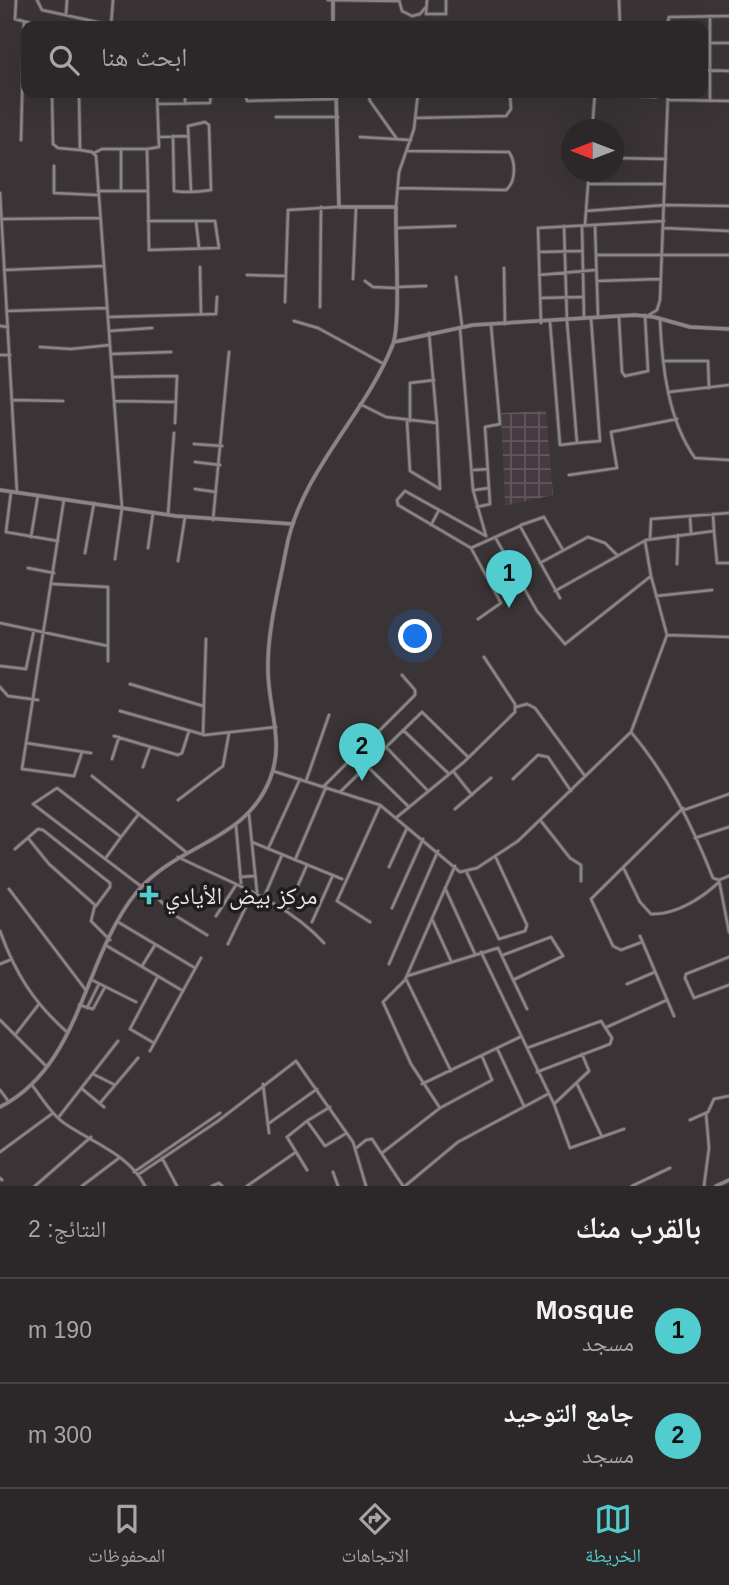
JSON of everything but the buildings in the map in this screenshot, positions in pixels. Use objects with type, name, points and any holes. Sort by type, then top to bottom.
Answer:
[{"type":"street","points":[[16,0],[15,18],[22,21]]},
{"type":"street","points":[[37,0],[42,10],[93,21]]},
{"type":"street","points":[[66,15],[67,0]]},
{"type":"street","points":[[111,21],[113,0]]},
{"type":"street","points":[[333,21],[331,0],[399,1],[402,11],[412,16],[420,14],[426,6]]},
{"type":"street","points":[[427,0],[426,14],[446,14],[446,0]]},
{"type":"street","points":[[619,0],[620,21]]},
{"type":"street","points":[[710,16],[710,101]]},
{"type":"street","points":[[668,21],[669,17],[729,16]]},
{"type":"street","points":[[710,43],[729,43]]},
{"type":"street","points":[[710,70],[729,71]]},
{"type":"street","points":[[21,140],[22,98]]},
{"type":"street","points":[[52,98],[53,145],[94,153],[103,149],[158,148],[157,98]]},
{"type":"street","points":[[79,98],[80,150]]},
{"type":"street","points":[[185,98],[186,104]]},
{"type":"street","points":[[158,104],[210,103],[210,98]]},
{"type":"street","points":[[246,98],[247,101],[337,100],[339,207]]},
{"type":"street","points":[[369,98],[397,139]]},
{"type":"street","points":[[0,1107],[32,1085],[47,1068],[67,1032],[118,922],[143,886],[178,857],[236,826],[249,815],[273,771],[276,727],[268,682],[268,658],[293,524],[307,492],[384,364],[394,342],[396,207],[400,169],[411,140],[418,98]]},
{"type":"street","points":[[416,118],[506,116],[510,112],[510,98]]},
{"type":"street","points":[[593,119],[595,98]]},
{"type":"street","points":[[647,315],[659,306],[668,100],[729,101]]},
{"type":"street","points":[[276,117],[338,117]]},
{"type":"street","points":[[173,136],[174,189],[191,191],[212,188],[208,123],[189,124],[191,191]]},
{"type":"street","points":[[159,137],[188,136]]},
{"type":"street","points":[[360,137],[411,140]]},
{"type":"street","points":[[121,149],[121,191]]},
{"type":"street","points":[[147,149],[148,221],[149,250],[219,247],[215,221],[148,221]]},
{"type":"street","points":[[398,188],[506,190],[512,184],[513,159],[509,152],[408,150]]},
{"type":"street","points":[[94,153],[122,508],[115,559]]},
{"type":"street","points":[[624,158],[667,159]]},
{"type":"street","points":[[54,166],[54,193],[148,191]]},
{"type":"street","points":[[585,319],[581,251],[588,184],[666,184]]},
{"type":"street","points":[[0,193],[10,355],[14,492],[5,531],[58,541]]},
{"type":"street","points":[[586,211],[665,205],[729,206]]},
{"type":"street","points":[[320,307],[321,207]]},
{"type":"street","points":[[353,279],[356,207]]},
{"type":"street","points":[[285,302],[288,209],[396,207]]},
{"type":"street","points":[[2,219],[100,218]]},
{"type":"street","points":[[196,221],[199,248]]},
{"type":"street","points":[[541,323],[538,228],[664,221]]},
{"type":"street","points":[[595,225],[598,317]]},
{"type":"street","points":[[396,228],[455,226]]},
{"type":"street","points":[[564,226],[567,321],[577,443]]},
{"type":"street","points":[[664,228],[729,231]]},
{"type":"street","points":[[539,253],[581,251]]},
{"type":"street","points":[[596,255],[729,255]]},
{"type":"street","points":[[4,271],[104,266]]},
{"type":"street","points":[[200,267],[201,314]]},
{"type":"street","points":[[504,268],[505,324]]},
{"type":"street","points":[[540,275],[596,270]]},
{"type":"street","points":[[247,275],[286,276]]},
{"type":"street","points":[[456,277],[473,490],[487,538]]},
{"type":"street","points":[[597,281],[661,279]]},
{"type":"street","points":[[365,281],[373,287],[426,286]]},
{"type":"street","points":[[0,297],[6,297]]},
{"type":"street","points":[[108,317],[217,314],[217,297]]},
{"type":"street","points":[[540,298],[583,297]]},
{"type":"street","points":[[7,311],[107,308]]},
{"type":"street","points":[[394,342],[461,327],[619,316],[647,315],[690,327],[729,329]]},
{"type":"street","points":[[619,316],[622,372],[625,376],[648,371],[647,315]]},
{"type":"street","points":[[550,322],[560,445],[600,441],[591,318]]},
{"type":"street","points":[[660,318],[663,361],[669,392],[694,458],[729,460]]},
{"type":"street","points":[[294,321],[318,328],[384,364]]},
{"type":"street","points":[[477,507],[490,505],[485,428],[500,424],[491,325]]},
{"type":"street","points":[[0,326],[8,327]]},
{"type":"street","points":[[109,331],[152,328]]},
{"type":"street","points":[[429,333],[434,380],[437,423],[439,489],[410,471],[410,383],[434,380]]},
{"type":"street","points":[[40,346],[71,349],[111,345]]},
{"type":"street","points":[[111,354],[171,352]]},
{"type":"street","points":[[213,520],[229,352]]},
{"type":"street","points":[[0,355],[10,355]]},
{"type":"street","points":[[663,361],[708,361],[709,388]]},
{"type":"street","points":[[113,377],[176,376],[175,423]]},
{"type":"street","points":[[669,392],[729,385]]},
{"type":"street","points":[[12,400],[63,401]]},
{"type":"street","points":[[114,401],[176,402]]},
{"type":"street","points":[[360,404],[379,414],[409,421],[437,423]]},
{"type":"street","points":[[569,475],[617,468],[612,432],[677,419]]},
{"type":"street","points":[[168,515],[174,433]]},
{"type":"street","points":[[194,444],[222,446]]},
{"type":"street","points":[[194,462],[220,465]]},
{"type":"street","points":[[472,471],[488,469]]},
{"type":"street","points":[[473,490],[489,488]]},
{"type":"street","points":[[195,489],[216,492]]},
{"type":"street","points":[[0,490],[185,517],[293,524]]},
{"type":"street","points":[[478,619],[501,603],[471,548],[398,505],[397,500],[404,491],[487,538]]},
{"type":"street","points":[[31,537],[38,495]]},
{"type":"street","points":[[64,499],[21,766],[24,771],[74,776],[82,752]]},
{"type":"street","points":[[85,553],[94,503]]},
{"type":"street","points":[[431,525],[439,510]]},
{"type":"street","points":[[148,548],[153,513]]},
{"type":"street","points":[[273,771],[380,805],[460,872],[467,873],[495,856],[541,821],[631,732],[667,635],[651,576],[647,540],[649,520],[729,513]]},
{"type":"street","points":[[713,514],[717,563],[729,562]]},
{"type":"street","points":[[690,516],[691,533]]},
{"type":"street","points":[[178,561],[185,517]]},
{"type":"street","points":[[471,548],[487,538],[544,517],[563,550]]},
{"type":"street","points":[[520,526],[560,598]]},
{"type":"street","points":[[555,591],[647,540],[714,531]]},
{"type":"street","points":[[677,564],[678,535]]},
{"type":"street","points":[[495,536],[537,611],[565,644],[651,576]]},
{"type":"street","points":[[540,563],[590,537],[617,555]]},
{"type":"street","points":[[28,568],[54,573]]},
{"type":"street","points":[[52,584],[108,587],[108,661]]},
{"type":"street","points":[[656,596],[712,590]]},
{"type":"street","points":[[0,622],[108,646]]},
{"type":"street","points":[[0,666],[26,669],[34,630]]},
{"type":"street","points":[[667,635],[729,637]]},
{"type":"street","points":[[203,735],[206,639]]},
{"type":"street","points":[[484,657],[516,708]]},
{"type":"street","points":[[198,671],[204,673]]},
{"type":"street","points":[[295,860],[325,787],[415,695],[416,691],[402,675]]},
{"type":"street","points":[[130,684],[203,706]]},
{"type":"street","points":[[0,687],[8,696],[38,700]]},
{"type":"street","points":[[397,817],[500,729],[516,708],[527,704],[535,708],[585,776]]},
{"type":"street","points":[[120,711],[203,735],[276,727]]},
{"type":"street","points":[[340,792],[424,713],[468,758]]},
{"type":"street","points":[[306,781],[329,715]]},
{"type":"street","points":[[403,730],[449,774]]},
{"type":"street","points":[[112,759],[117,736],[180,754],[189,731]]},
{"type":"street","points":[[631,732],[660,769],[683,809],[713,877],[719,881],[729,932]]},
{"type":"street","points":[[178,800],[223,766],[229,733]]},
{"type":"street","points":[[26,743],[91,753]]},
{"type":"street","points":[[143,767],[150,747]]},
{"type":"street","points":[[386,747],[428,791]]},
{"type":"street","points":[[513,779],[542,754],[548,757],[571,791]]},
{"type":"street","points":[[367,765],[409,807]]},
{"type":"street","points":[[453,771],[472,795]]},
{"type":"street","points":[[92,776],[186,852]]},
{"type":"street","points":[[455,809],[491,778]]},
{"type":"street","points":[[268,849],[300,779]]},
{"type":"street","points":[[121,837],[57,789],[33,804],[143,886],[167,909],[207,935]]},
{"type":"street","points":[[642,942],[617,949],[590,903],[593,895],[683,809],[729,794]]},
{"type":"street","points":[[370,922],[337,901],[380,805]]},
{"type":"street","points":[[105,859],[139,814]]},
{"type":"street","points":[[249,815],[257,891]]},
{"type":"street","points":[[541,821],[570,858],[581,865],[581,881]]},
{"type":"street","points":[[236,826],[241,883]]},
{"type":"street","points":[[389,867],[407,827]]},
{"type":"street","points":[[695,838],[729,827]]},
{"type":"street","points":[[15,849],[38,829],[43,830],[105,877],[110,887],[96,906],[91,921],[110,940]]},
{"type":"street","points":[[27,838],[49,864],[96,906]]},
{"type":"street","points":[[392,908],[423,839]]},
{"type":"street","points":[[252,842],[342,879]]},
{"type":"street","points":[[389,964],[438,851]]},
{"type":"street","points":[[265,895],[282,855]]},
{"type":"street","points":[[467,873],[498,938],[504,940],[524,931],[527,925],[495,856]]},
{"type":"street","points":[[178,857],[296,918],[324,943]]},
{"type":"street","points":[[289,908],[307,865]]},
{"type":"street","points":[[440,1108],[422,1084],[383,1002],[406,977],[455,866]]},
{"type":"street","points":[[623,867],[640,902],[651,914],[669,912],[689,903],[729,876]]},
{"type":"street","points":[[240,877],[255,875]]},
{"type":"street","points":[[312,922],[333,875]]},
{"type":"street","points":[[216,916],[236,886]]},
{"type":"street","points":[[445,888],[475,954]]},
{"type":"street","points":[[9,889],[85,989]]},
{"type":"street","points":[[228,944],[253,894]]},
{"type":"street","points":[[432,919],[452,961]]},
{"type":"street","points":[[118,922],[195,968]]},
{"type":"street","points":[[0,931],[10,960],[39,1004],[67,1032]]},
{"type":"street","points":[[640,936],[674,1017]]},
{"type":"street","points":[[502,956],[551,937],[563,956],[513,980]]},
{"type":"street","points":[[142,966],[155,944]]},
{"type":"street","points":[[107,946],[183,991]]},
{"type":"street","points":[[406,977],[496,947],[527,1009]]},
{"type":"street","points":[[481,952],[554,1104],[570,1148],[624,1129]]},
{"type":"street","points":[[729,957],[685,975],[694,998],[729,985]]},
{"type":"street","points":[[150,1051],[201,958]]},
{"type":"street","points":[[0,964],[10,960]]},
{"type":"street","points":[[627,984],[655,972]]},
{"type":"street","points":[[154,1044],[130,1028],[158,976]]},
{"type":"street","points":[[406,977],[451,1071]]},
{"type":"street","points":[[91,979],[136,1002]]},
{"type":"street","points":[[87,1008],[99,984]]},
{"type":"street","points":[[79,1005],[93,1009],[105,987]]},
{"type":"street","points":[[607,1027],[667,1000]]},
{"type":"street","points":[[15,1035],[39,1004]]},
{"type":"street","points":[[0,1020],[47,1068]]},
{"type":"street","points":[[527,1048],[601,1021],[607,1027],[611,1043],[537,1072]]},
{"type":"street","points":[[422,1084],[521,1037]]},
{"type":"street","points":[[58,1118],[118,1041]]},
{"type":"street","points":[[497,1048],[524,1106]]},
{"type":"street","points":[[554,1104],[589,1071],[582,1054]]},
{"type":"street","points":[[382,1153],[440,1108],[492,1080],[482,1056]]},
{"type":"street","points":[[100,1103],[138,1058]]},
{"type":"street","points":[[139,1174],[296,1061],[353,1142],[353,1151],[366,1186]]},
{"type":"street","points":[[93,1074],[115,1086]]},
{"type":"street","points":[[263,1084],[269,1133]]},
{"type":"street","points":[[577,1084],[602,1137]]},
{"type":"street","points":[[32,1085],[58,1118],[91,1137],[119,1158],[139,1174],[145,1186]]},
{"type":"street","points":[[81,1088],[104,1107]]},
{"type":"street","points":[[268,1124],[317,1089]]},
{"type":"street","points":[[0,1090],[9,1102]]},
{"type":"street","points":[[353,1151],[370,1138],[404,1186],[458,1142],[548,1094]]},
{"type":"street","points":[[704,1186],[709,1148],[706,1113],[714,1099],[729,1096]]},
{"type":"street","points":[[307,1170],[287,1138],[330,1107]]},
{"type":"street","points":[[0,1152],[53,1113]]},
{"type":"street","points":[[690,1120],[706,1113]]},
{"type":"street","points":[[134,1172],[220,1114]]},
{"type":"street","points":[[307,1121],[325,1146],[346,1133]]},
{"type":"street","points":[[35,1186],[91,1137]]},
{"type":"street","points":[[247,1186],[296,1152]]},
{"type":"street","points":[[160,1154],[177,1186]]},
{"type":"street","points":[[82,1186],[119,1158]]},
{"type":"street","points":[[632,1186],[670,1168]]},
{"type":"street","points":[[333,1172],[338,1186]]},
{"type":"street","points":[[717,1186],[729,1180]]},
{"type":"street","points":[[212,1186],[219,1183],[222,1186]]},
{"type":"shaded area","points":[[546,411],[553,495],[505,506],[501,413]]},
{"type":"place","name":"Mosque","points":[[509,608]]},
{"type":"place","name":"جامع التوحيد","points":[[362,781]]},
{"type":"place","name":"مركز بيض الأيادي","points":[[149,895]]}]
